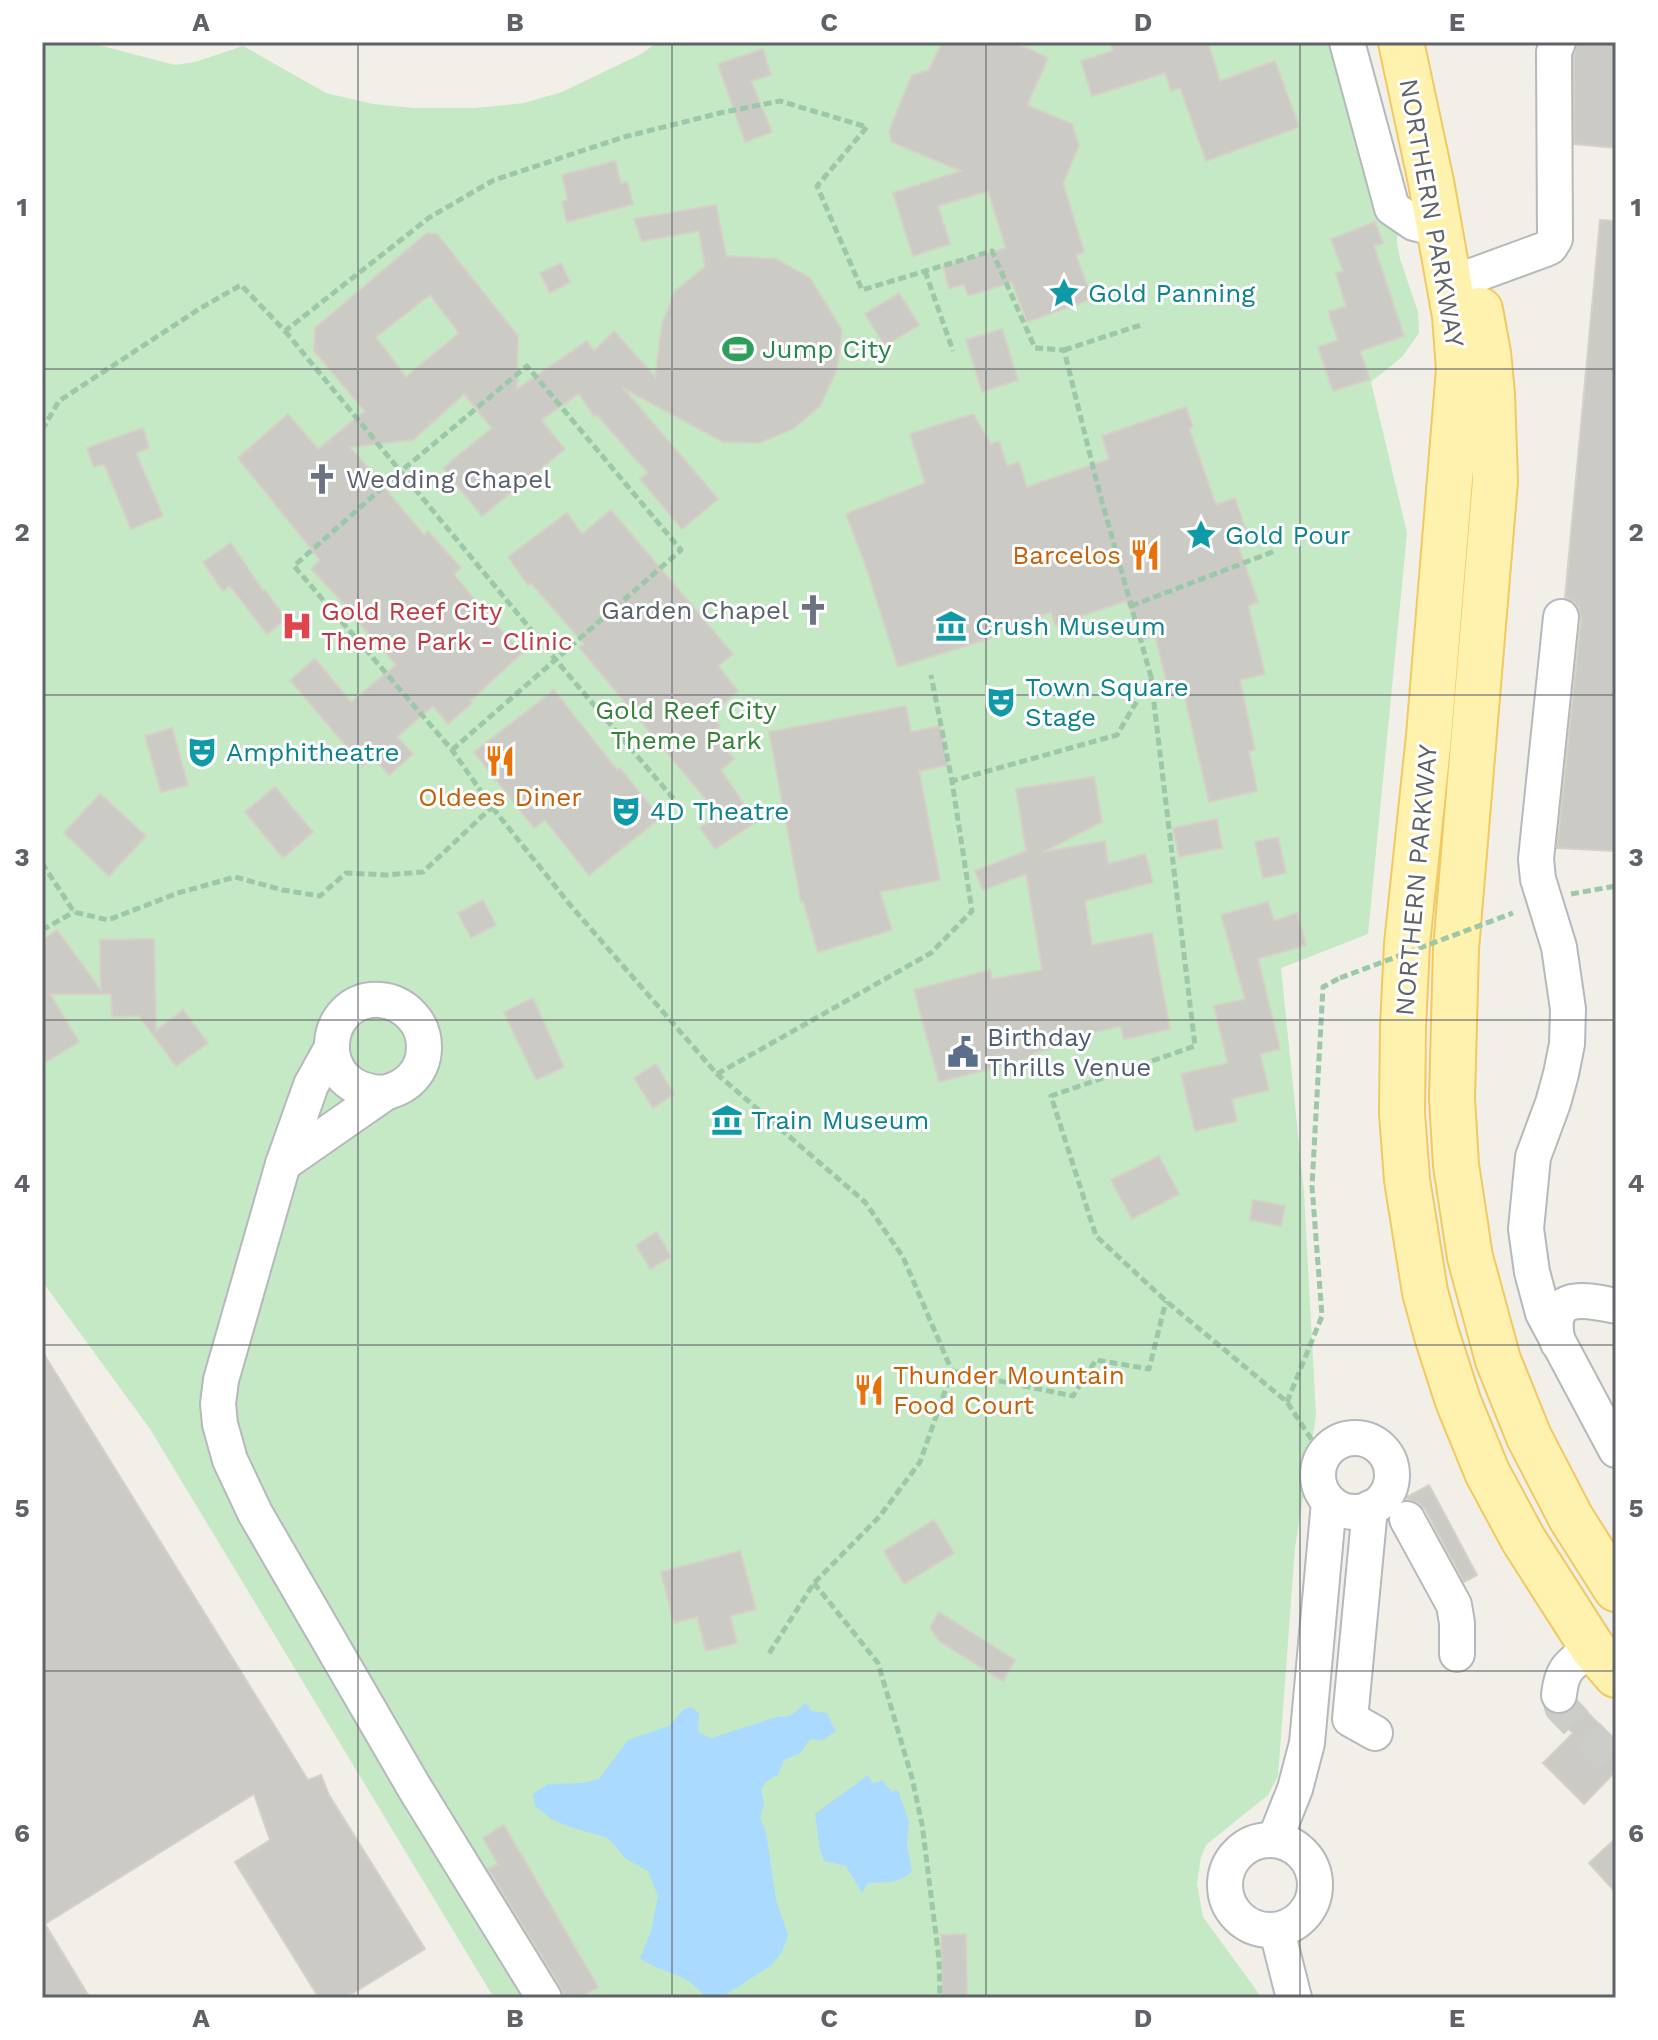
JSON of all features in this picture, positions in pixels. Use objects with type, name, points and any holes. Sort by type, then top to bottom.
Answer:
[{"type":"main road","name":"NORTHERN PARKWAY","points":[[1401,42],[1438,229],[1488,353],[1492,394],[1495,481],[1456,949],[1452,1099],[1456,1165],[1470,1257],[1498,1360],[1529,1437],[1571,1518],[1616,1589]]},
{"type":"main road","name":"NORTHERN PARKWAY","points":[[1423,42],[1448,170],[1460,279],[1455,316],[1459,369],[1429,736],[1407,944],[1402,1113],[1407,1180],[1425,1292],[1463,1415],[1487,1472],[1523,1539],[1604,1661]]},
{"type":"lane","points":[[1347,42],[1392,208],[1414,223],[1438,229]]},
{"type":"lane","points":[[1460,279],[1550,247],[1555,239],[1554,52],[1558,42]]},
{"type":"lane","points":[[1561,617],[1536,859],[1538,879],[1574,996],[1568,1009],[1567,1044],[1553,1103],[1533,1157],[1526,1229],[1532,1272],[1543,1313],[1616,1450]]},
{"type":"lane","points":[[283,1164],[385,1093],[400,1088],[413,1078],[421,1065],[425,1049],[416,1019],[390,1001],[361,1002],[339,1021],[333,1034],[331,1049],[334,1065],[342,1077],[355,1087],[369,1093],[385,1093]]},
{"type":"lane","points":[[331,1049],[311,1085],[283,1164],[221,1380],[218,1404],[220,1424],[230,1460],[255,1513],[398,1759],[544,1998]]},
{"type":"lane","points":[[1558,1343],[1557,1314],[1567,1302],[1576,1300],[1616,1306]]},
{"type":"lane","points":[[1352,1438],[1375,1445],[1384,1453],[1390,1464],[1391,1476],[1383,1499],[1363,1511],[1351,1512],[1329,1502],[1322,1492],[1319,1468],[1330,1448],[1352,1438]]},
{"type":"lane","points":[[1275,1839],[1295,1789],[1307,1743],[1329,1502]]},
{"type":"lane","points":[[1307,1743],[1362,1726],[1370,1508]]},
{"type":"lane","points":[[1407,1519],[1454,1605],[1457,1654]]},
{"type":"lane","points":[[1559,1695],[1561,1677],[1566,1669],[1604,1661]]},
{"type":"lane","points":[[1275,1839],[1289,1843],[1310,1862],[1315,1876],[1316,1890],[1304,1916],[1277,1931],[1248,1925],[1236,1915],[1228,1901],[1225,1886],[1226,1871],[1234,1857],[1245,1846],[1260,1840],[1275,1839]]},
{"type":"lane","points":[[1277,1931],[1294,1998]]},
{"type":"path","points":[[285,331],[430,217],[494,180],[624,137],[780,101],[867,127],[817,186],[862,290],[992,251],[1035,348],[1064,350],[1144,324]]},
{"type":"path","points":[[925,271],[953,351]]},
{"type":"path","points":[[42,430],[59,401],[241,285],[285,331],[683,810]]},
{"type":"path","points":[[1064,350],[1151,677],[1195,1046],[1051,1096],[1096,1236],[1166,1301],[1287,1402],[1323,1457]]},
{"type":"path","points":[[452,750],[681,550],[527,366],[294,566],[452,750],[492,807],[571,906],[717,1074],[865,1202],[903,1257],[952,1371],[920,1462],[880,1516],[814,1583],[768,1655]]},
{"type":"path","points":[[1131,606],[1275,551]]},
{"type":"path","points":[[717,1074],[931,953],[972,911],[952,781],[931,675]]},
{"type":"path","points":[[952,781],[1117,735],[1151,677]]},
{"type":"path","points":[[42,930],[74,912],[108,920],[178,893],[235,877],[320,896],[346,873],[386,875],[423,872],[492,807]]},
{"type":"path","points":[[42,863],[74,912]]},
{"type":"path","points":[[1287,1402],[1322,1316],[1312,1186],[1323,987],[1513,913]]},
{"type":"path","points":[[952,1371],[1073,1396],[1096,1360],[1149,1369],[1166,1301]]},
{"type":"path","points":[[814,1583],[878,1663],[912,1778],[922,1824],[939,1959],[940,1998]]},
{"type":"green space","name":"Gold Reef City Theme Park","points":[[42,42],[87,42],[175,65],[195,62],[243,46],[326,93],[373,104],[475,108],[524,103],[562,92],[641,54],[658,42],[1366,42],[1399,185],[1397,243],[1400,259],[1418,312],[1419,333],[1402,357],[1371,382],[1407,533],[1368,934],[1281,968],[1304,1193],[1316,1415],[1295,1548],[1278,1776],[1268,1795],[1206,1845],[1197,1884],[1203,1917],[1262,1998],[494,1998],[150,1429],[42,1281]]},
{"type":"water","points":[[806,1703],[811,1711],[827,1713],[836,1731],[824,1740],[810,1739],[800,1753],[784,1760],[778,1775],[768,1780],[761,1789],[764,1804],[760,1818],[766,1832],[776,1900],[788,1935],[782,1952],[772,1965],[725,1995],[704,1995],[688,1981],[640,1958],[651,1932],[658,1896],[648,1871],[626,1859],[608,1838],[551,1819],[535,1806],[533,1794],[548,1784],[583,1783],[599,1779],[628,1740],[669,1726],[684,1709],[691,1707],[699,1713],[698,1732],[711,1738],[777,1717],[790,1716]]},
{"type":"water","points":[[868,1775],[873,1784],[882,1780],[892,1792],[898,1790],[909,1822],[907,1844],[912,1871],[897,1880],[868,1883],[862,1893],[846,1866],[824,1861],[815,1814]]},
{"type":"building","points":[[942,42],[1014,42],[1048,58],[1027,105],[1072,124],[1079,146],[1063,183],[1084,252],[1076,255],[1092,299],[1027,322],[1012,282],[968,296],[964,284],[949,289],[943,266],[1006,248],[988,191],[938,206],[950,244],[913,256],[893,193],[961,171],[892,142],[889,131],[912,75],[929,70]]},
{"type":"building","points":[[1110,42],[1208,42],[1220,81],[1275,61],[1299,127],[1206,161],[1180,88],[1171,91],[1165,73],[1092,96],[1081,61],[1113,51]]},
{"type":"building","points":[[1577,43],[1616,44],[1616,148],[1574,144],[1574,56]]},
{"type":"building","points":[[763,49],[771,75],[751,81],[772,132],[745,142],[718,64]]},
{"type":"building","points":[[615,161],[621,183],[627,182],[633,204],[567,222],[562,202],[568,200],[562,175]]},
{"type":"building","points":[[716,205],[726,256],[776,259],[810,278],[842,330],[837,369],[820,406],[793,429],[759,443],[723,442],[623,388],[718,499],[682,529],[640,479],[648,473],[596,414],[594,416],[579,394],[541,420],[565,449],[482,516],[443,468],[492,428],[464,394],[413,440],[350,447],[424,535],[428,531],[461,568],[454,574],[522,653],[448,724],[433,706],[397,737],[413,754],[389,775],[373,757],[363,766],[290,680],[315,659],[351,702],[396,665],[311,569],[320,560],[238,458],[288,414],[318,449],[365,411],[314,351],[315,328],[427,233],[437,234],[518,336],[517,389],[587,341],[594,351],[614,331],[655,377],[662,324],[675,291],[705,267],[699,231],[642,241],[634,219]],"holes":[[[430,295],[459,333],[406,377],[376,337]]]},
{"type":"building","points":[[1600,220],[1616,221],[1616,851],[1557,848],[1581,619],[1579,608],[1565,598]]},
{"type":"building","points":[[1375,222],[1383,243],[1374,246],[1404,336],[1360,351],[1370,379],[1333,391],[1318,347],[1338,340],[1328,312],[1346,306],[1336,273],[1343,271],[1331,239]]},
{"type":"building","points":[[561,263],[570,282],[550,293],[540,273]]},
{"type":"building","points":[[899,293],[919,325],[885,346],[865,314]]},
{"type":"building","points":[[1002,329],[1018,380],[982,392],[966,340]]},
{"type":"building","points":[[1186,407],[1193,427],[1189,428],[1216,505],[1235,498],[1249,539],[1237,543],[1258,602],[1248,606],[1265,674],[1240,680],[1255,750],[1249,751],[1257,791],[1209,802],[1184,693],[1170,696],[1155,635],[1144,640],[1126,601],[1055,625],[1051,612],[990,635],[991,638],[898,667],[846,514],[925,483],[910,434],[973,414],[991,444],[999,441],[1007,466],[1019,462],[1027,487],[1109,459],[1102,436]]},
{"type":"building","points":[[143,428],[149,448],[136,453],[163,516],[131,529],[104,464],[94,467],[87,448]]},
{"type":"building","points":[[611,510],[733,654],[718,666],[738,691],[710,714],[720,726],[712,733],[734,759],[721,770],[756,822],[715,849],[700,828],[719,815],[579,647],[584,644],[531,583],[528,585],[508,557],[567,513],[582,534]]},
{"type":"building","points":[[231,543],[286,619],[267,634],[230,586],[223,591],[203,562]]},
{"type":"building","points":[[554,690],[617,770],[620,768],[660,818],[589,875],[545,820],[534,828],[474,752]]},
{"type":"building","points":[[906,706],[911,732],[940,726],[948,765],[919,771],[940,880],[880,892],[892,930],[818,952],[801,902],[769,732]]},
{"type":"building","points":[[172,728],[188,785],[161,792],[145,736]]},
{"type":"building","points":[[1094,777],[1102,822],[1043,852],[1105,841],[1108,864],[1145,854],[1153,882],[1085,901],[1092,945],[1152,933],[1170,1029],[1124,1039],[1121,1026],[1057,1041],[1059,1046],[1033,1054],[1034,1057],[939,1082],[914,990],[990,970],[992,979],[1042,970],[1026,874],[983,890],[975,871],[1026,851],[1016,789]]},
{"type":"building","points":[[275,787],[313,832],[283,858],[245,812]]},
{"type":"building","points":[[100,794],[146,836],[109,876],[64,833]]},
{"type":"building","points":[[1217,819],[1222,848],[1179,857],[1173,828]]},
{"type":"building","points":[[1278,837],[1286,873],[1263,878],[1255,842]]},
{"type":"building","points":[[483,900],[496,925],[471,938],[458,913]]},
{"type":"building","points":[[1268,902],[1274,921],[1297,913],[1306,945],[1258,959],[1280,1049],[1260,1054],[1269,1090],[1232,1099],[1237,1121],[1195,1131],[1181,1074],[1228,1063],[1214,1006],[1245,999],[1221,915]]},
{"type":"building","points":[[57,930],[101,990],[100,940],[154,939],[156,1031],[183,1010],[208,1043],[176,1066],[139,1016],[112,1017],[111,994],[50,994],[79,1042],[42,1064],[42,941]]},
{"type":"building","points":[[533,998],[564,1067],[536,1080],[504,1012]]},
{"type":"building","points":[[656,1064],[674,1094],[653,1108],[634,1078]]},
{"type":"building","points":[[1159,1156],[1179,1194],[1132,1219],[1111,1180]]},
{"type":"building","points":[[1253,1200],[1285,1206],[1281,1226],[1250,1220]]},
{"type":"building","points":[[657,1232],[671,1257],[650,1269],[636,1245]]},
{"type":"building","points":[[42,1351],[308,1780],[321,1775],[329,1795],[425,1949],[345,1998],[319,1998],[235,1862],[270,1840],[254,1794],[45,1924],[90,1998],[42,1998]]},
{"type":"building","points":[[1429,1485],[1477,1575],[1464,1582],[1425,1509],[1405,1498]]},
{"type":"building","points":[[934,1520],[954,1553],[904,1584],[884,1551]]},
{"type":"building","points":[[740,1551],[756,1609],[730,1616],[737,1643],[706,1651],[697,1617],[674,1623],[661,1572]]},
{"type":"building","points":[[939,1612],[1015,1660],[1003,1681],[939,1641],[930,1627]]},
{"type":"building","points":[[1577,1702],[1616,1741],[1616,1771],[1584,1804],[1543,1763],[1573,1733],[1553,1713],[1567,1713]]},
{"type":"building","points":[[504,1825],[598,1987],[579,1998],[564,1998],[561,1988],[488,1869],[498,1864],[483,1838]]},
{"type":"building","points":[[1616,1838],[1616,1893],[1589,1863]]},
{"type":"building","points":[[966,1934],[967,1997],[942,1998],[941,1935]]},
{"type":"tunnel","points":[[1559,1695],[1561,1707],[1616,1764]]},
{"type":"place","name":"Gold Panning","points":[[1064,293]]},
{"type":"place","name":"Jump City","points":[[738,349]]},
{"type":"place","name":"Wedding Chapel","points":[[322,479]]},
{"type":"place","name":"Gold Pour","points":[[1201,535]]},
{"type":"place","name":"Barcelos","points":[[1145,555]]},
{"type":"place","name":"Garden Chapel","points":[[813,610]]},
{"type":"place","name":"Gold Reef City Theme Park - Clinic","points":[[297,626]]},
{"type":"place","name":"Crush Museum","points":[[951,626]]},
{"type":"place","name":"Town Square Stage","points":[[1001,702]]},
{"type":"place","name":"Amphitheatre","points":[[202,752]]},
{"type":"place","name":"Oldees Diner","points":[[500,761]]},
{"type":"place","name":"4D Theatre","points":[[626,811]]},
{"type":"place","name":"Birthday Thrills Venue","points":[[963,1052]]},
{"type":"place","name":"Train Museum","points":[[727,1120]]},
{"type":"place","name":"Thunder Mountain Food Court","points":[[869,1390]]}]
